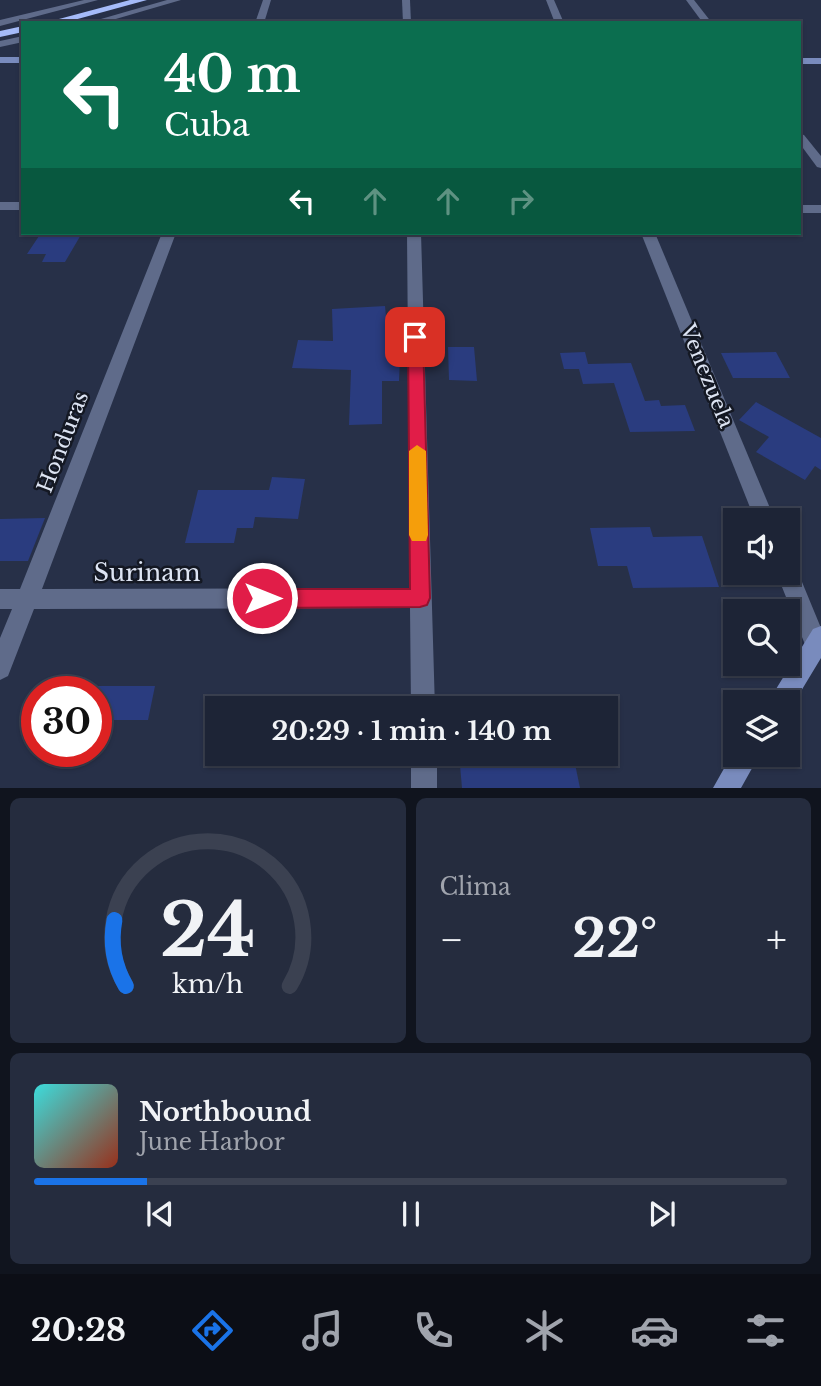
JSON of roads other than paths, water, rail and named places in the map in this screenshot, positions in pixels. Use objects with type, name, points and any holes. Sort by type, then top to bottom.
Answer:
[{"type":"highway","points":[[47,18],[102,11],[142,0]]},
{"type":"highway","points":[[0,34],[21,29]]},
{"type":"main road","points":[[0,60],[21,60]]},
{"type":"main road","points":[[801,61],[821,61]]},
{"type":"main road","points":[[788,690],[819,641]]},
{"type":"main road","points":[[726,788],[739,767]]},
{"type":"street","points":[[0,23],[47,18],[71,3],[94,0]]},
{"type":"street","points":[[98,21],[177,0]]},
{"type":"street","points":[[259,21],[267,0]]},
{"type":"street","points":[[406,0],[407,21]]},
{"type":"street","points":[[550,0],[559,21]]},
{"type":"street","points":[[690,0],[706,21]]},
{"type":"street","points":[[0,44],[21,39]]},
{"type":"street","points":[[801,138],[821,164]]},
{"type":"street","points":[[0,206],[21,206]]},
{"type":"street","points":[[801,209],[821,209]]},
{"type":"street","name":"Honduras","points":[[0,668],[168,235]]},
{"type":"street","points":[[414,235],[423,696]]},
{"type":"street","name":"Venezuela","points":[[649,235],[760,508]]},
{"type":"street","points":[[793,585],[819,641]]},
{"type":"street","name":"Surinam","points":[[0,599],[420,598]]},
{"type":"street","points":[[424,766],[424,788]]}]
